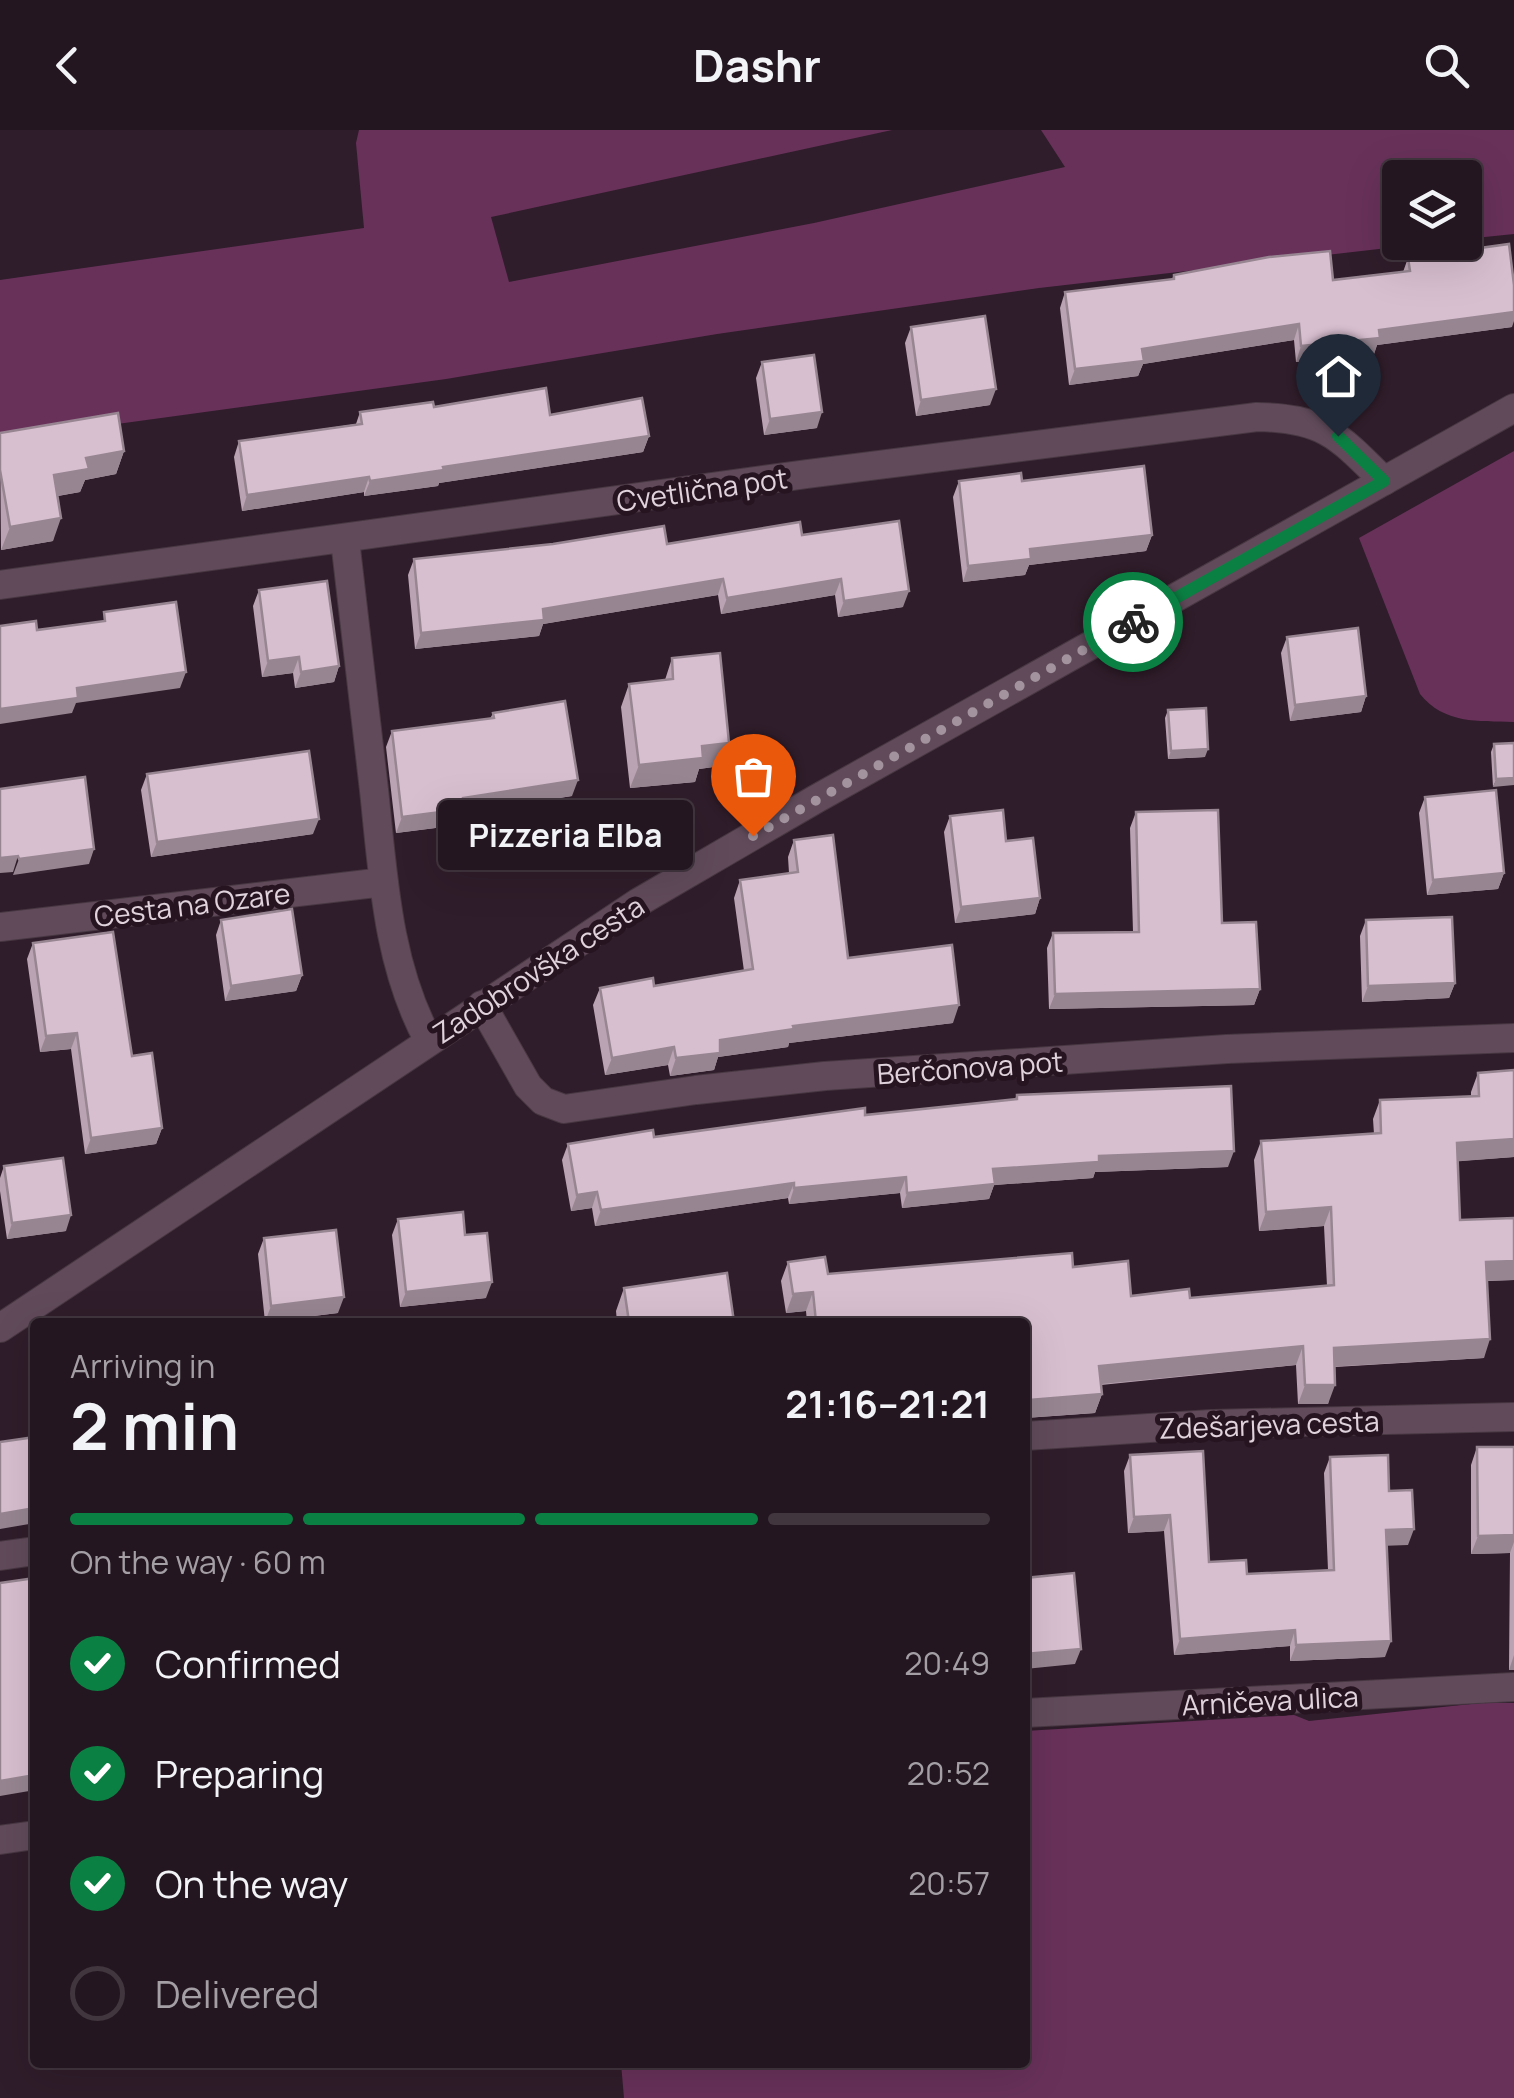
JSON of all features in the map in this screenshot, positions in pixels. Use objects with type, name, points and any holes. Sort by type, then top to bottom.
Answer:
[{"type":"street","name":"Zadobrovška cesta","points":[[0,1328],[639,902],[1514,408]]},
{"type":"street","name":"Cvetlična pot","points":[[0,586],[807,474],[1257,417],[1291,418],[1338,436],[1384,481]]},
{"type":"street","points":[[344,540],[384,882],[400,975],[429,1041]]},
{"type":"street","name":"Cesta na Ozare","points":[[0,927],[384,882]]},
{"type":"street","name":"Berčonova pot","points":[[482,1005],[528,1086],[544,1101],[564,1109],[825,1076],[1227,1049],[1514,1038]]},
{"type":"street","name":"Zdešarjeva cesta","points":[[1030,1436],[1212,1424],[1514,1417]]},
{"type":"street","points":[[0,1556],[30,1552]]},
{"type":"street","name":"Arničeva ulica","points":[[1030,1713],[1514,1687]]},
{"type":"street","points":[[0,1840],[30,1836]]},
{"type":"shaded area","points":[[359,130],[892,130],[491,217],[509,282],[814,223],[1065,167],[1041,130],[1514,130],[1514,234],[1482,237],[1482,160],[1382,160],[1382,249],[1039,288],[717,334],[446,379],[0,440],[0,280],[364,228],[356,143]]},
{"type":"shaded area","points":[[1514,451],[1514,722],[1462,719],[1440,711],[1420,694],[1359,538]]},
{"type":"shaded area","points":[[1514,1703],[1514,2098],[624,2098],[621,2068],[1030,2068],[1030,1731],[1294,1715],[1309,1721]]},
{"type":"building","points":[[1509,244],[1514,312],[1379,330],[1380,338],[1301,346],[1299,324],[1142,349],[1144,361],[1075,369],[1065,292],[1174,279],[1174,275],[1269,257],[1330,251],[1333,280],[1410,271],[1408,260],[1482,260],[1482,248]]},
{"type":"building","points":[[985,316],[996,389],[921,400],[911,327]]},
{"type":"building","points":[[814,355],[822,412],[770,419],[762,362]]},
{"type":"building","points":[[546,388],[550,415],[642,398],[649,436],[370,481],[369,477],[247,495],[239,441],[362,424],[360,412],[433,402],[434,407]]},
{"type":"building","points":[[118,413],[124,451],[86,458],[89,469],[54,475],[61,518],[10,527],[0,470],[0,433]]},
{"type":"building","points":[[1144,466],[1152,535],[1030,549],[1031,559],[968,566],[959,481],[1021,473],[1022,481]]},
{"type":"building","points":[[899,521],[909,591],[844,601],[841,579],[727,598],[723,579],[543,609],[544,620],[421,633],[414,559],[553,544],[664,526],[667,544],[800,522],[802,535]]},
{"type":"building","points":[[327,581],[339,666],[301,672],[299,657],[268,661],[259,590]]},
{"type":"building","points":[[176,602],[186,672],[77,688],[78,698],[0,709],[0,626],[36,621],[37,630],[105,621],[104,612]]},
{"type":"building","points":[[1358,628],[1366,696],[1295,705],[1287,637]]},
{"type":"building","points":[[720,653],[729,743],[702,746],[703,758],[639,765],[629,684],[673,679],[672,658]]},
{"type":"building","points":[[565,701],[578,780],[463,798],[464,809],[402,817],[392,731],[494,718],[493,713]]},
{"type":"building","points":[[1206,708],[1208,749],[1171,751],[1168,710]]},
{"type":"building","points":[[1514,743],[1514,778],[1496,779],[1494,744]]},
{"type":"building","points":[[309,751],[319,819],[157,842],[147,774]]},
{"type":"building","points":[[85,777],[94,849],[0,858],[0,789]]},
{"type":"building","points":[[1496,790],[1504,873],[1433,880],[1425,797]]},
{"type":"building","points":[[1003,810],[1006,841],[1033,838],[1040,898],[961,907],[950,816]]},
{"type":"building","points":[[1218,810],[1222,923],[1256,922],[1260,989],[1055,994],[1053,933],[1139,932],[1136,812]]},
{"type":"building","points":[[833,835],[848,958],[952,945],[959,1005],[793,1026],[794,1029],[720,1040],[720,1053],[676,1058],[674,1047],[612,1058],[600,988],[653,978],[654,986],[753,969],[740,880],[798,872],[794,840]]},
{"type":"building","points":[[292,909],[302,975],[231,986],[221,920]]},
{"type":"building","points":[[1452,917],[1455,983],[1368,986],[1366,920]]},
{"type":"building","points":[[113,932],[132,1056],[152,1053],[162,1128],[91,1138],[77,1033],[46,1036],[33,943]]},
{"type":"building","points":[[1514,1070],[1514,1139],[1457,1143],[1460,1220],[1514,1218],[1514,1261],[1486,1262],[1490,1339],[1334,1348],[1335,1385],[1305,1385],[1303,1346],[1099,1366],[1102,1394],[1030,1400],[1030,1318],[816,1318],[813,1292],[793,1294],[788,1262],[825,1257],[828,1274],[1072,1253],[1073,1267],[1128,1261],[1131,1296],[1189,1289],[1190,1298],[1334,1285],[1331,1207],[1266,1212],[1261,1141],[1381,1133],[1380,1100],[1479,1096],[1478,1073]]},
{"type":"building","points":[[1231,1086],[1234,1151],[1099,1156],[1099,1162],[993,1169],[995,1184],[907,1193],[906,1177],[794,1188],[794,1183],[601,1210],[597,1192],[577,1195],[568,1144],[653,1130],[654,1137],[865,1108],[865,1115],[1017,1099],[1017,1095]]},
{"type":"building","points":[[63,1158],[71,1215],[12,1223],[4,1166]]},
{"type":"building","points":[[463,1212],[465,1235],[487,1233],[492,1282],[406,1292],[398,1219]]},
{"type":"building","points":[[336,1230],[344,1297],[271,1306],[264,1238]]},
{"type":"building","points":[[727,1273],[733,1318],[628,1318],[624,1288]]},
{"type":"building","points":[[30,1438],[30,1509],[0,1514],[0,1442]]},
{"type":"building","points":[[1477,1447],[1514,1447],[1514,1535],[1478,1536]]},
{"type":"building","points":[[1203,1451],[1209,1562],[1246,1560],[1247,1574],[1334,1570],[1330,1457],[1388,1455],[1389,1491],[1412,1490],[1414,1529],[1386,1530],[1391,1641],[1296,1645],[1295,1630],[1180,1639],[1170,1515],[1134,1517],[1130,1455]]},
{"type":"building","points":[[1074,1573],[1081,1649],[1030,1654],[1030,1577]]},
{"type":"building","points":[[30,1579],[30,1776],[0,1781],[0,1583]]},
{"type":"way so far","points":[[753,836],[1133,622]]},
{"type":"place","name":"Pizzeria Elba","points":[[753,836]]},
{"type":"route","points":[[1133,622],[1384,481],[1338,436]]}]
